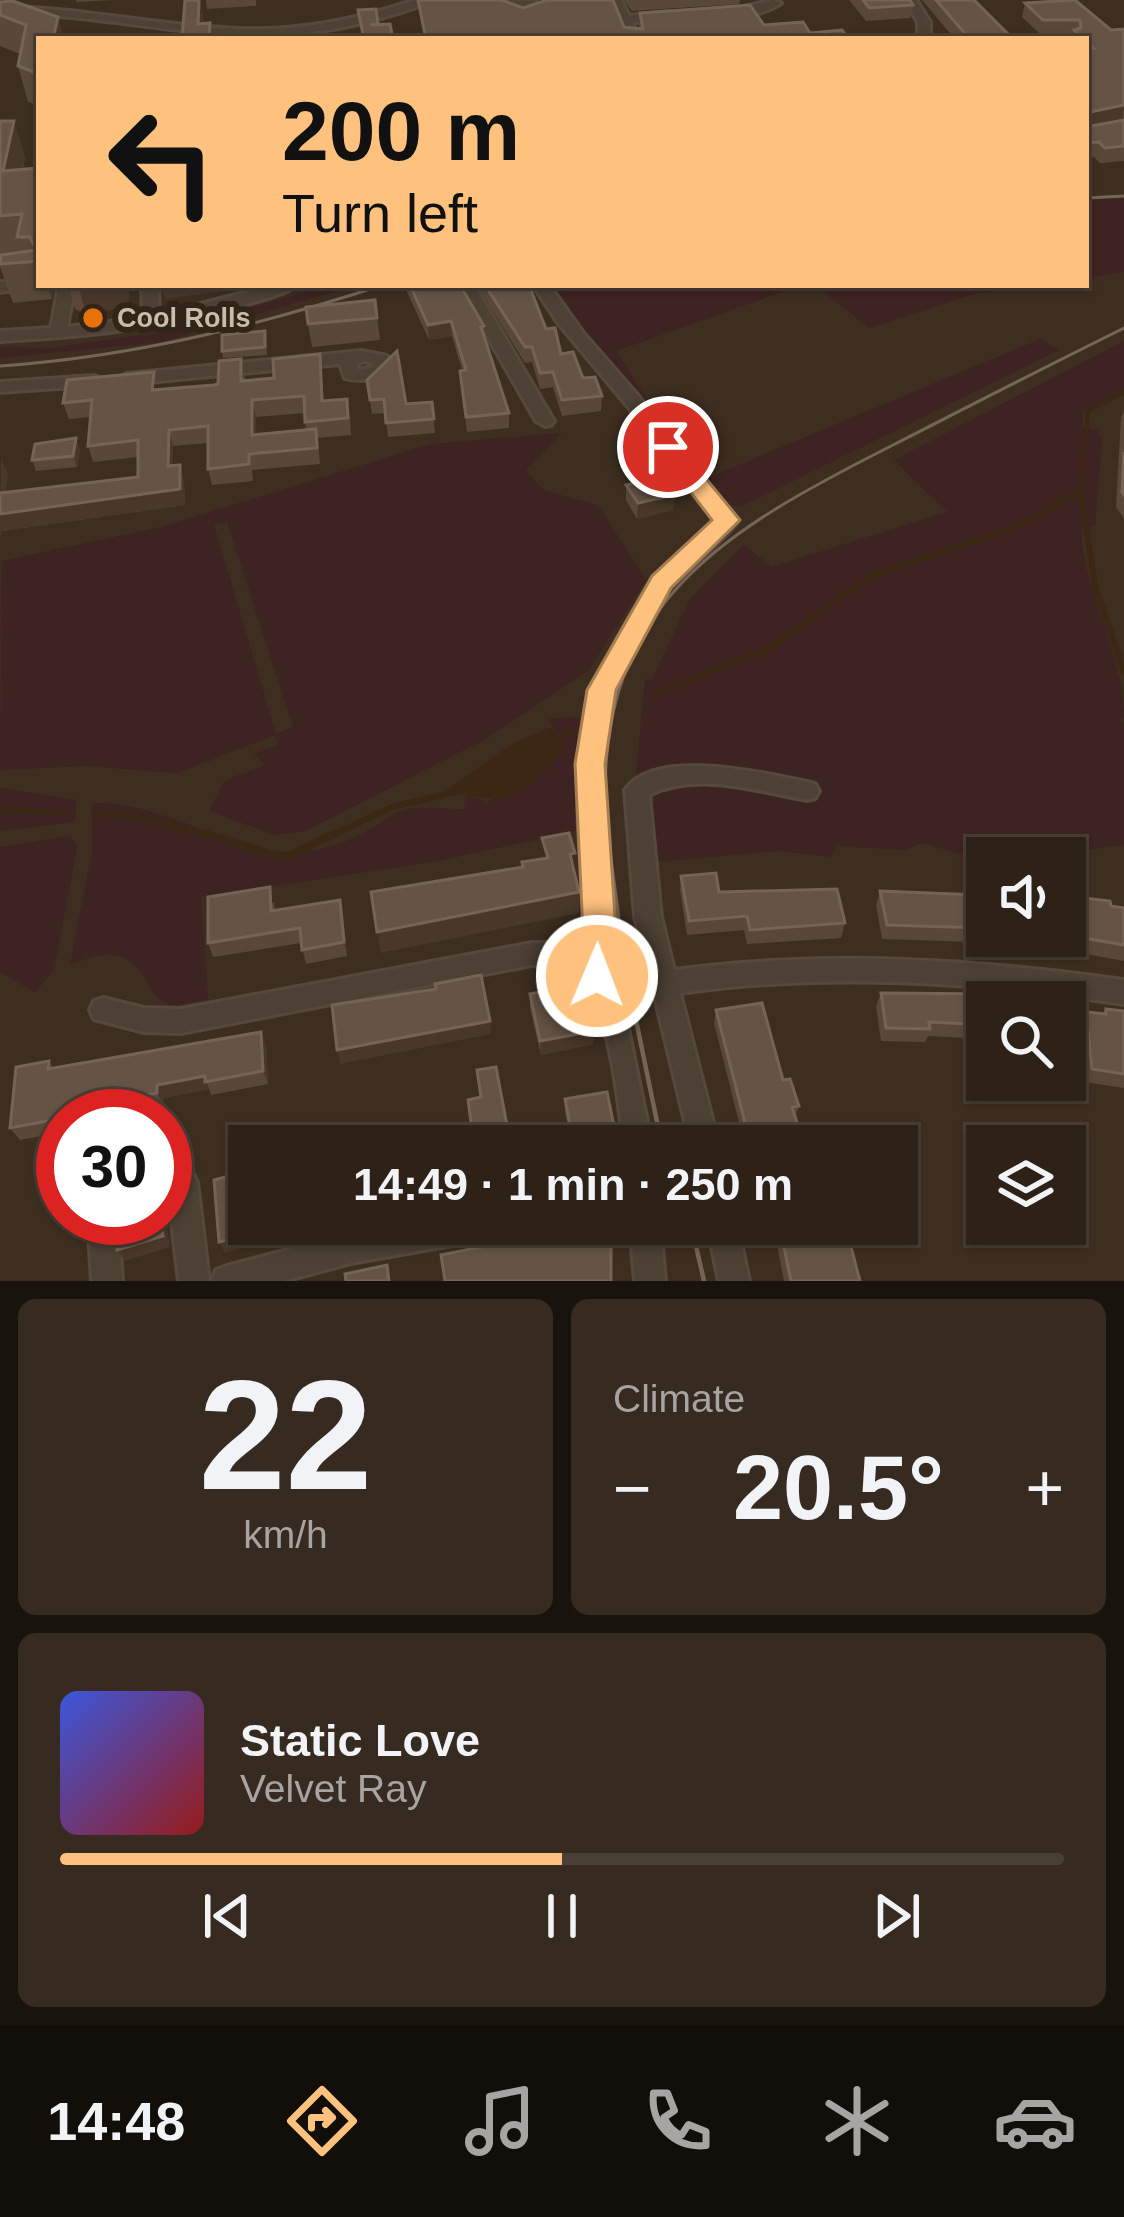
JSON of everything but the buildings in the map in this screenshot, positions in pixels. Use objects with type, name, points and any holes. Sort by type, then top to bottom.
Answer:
[{"type":"street","points":[[0,10],[64,11],[152,28],[317,34],[426,0]]},
{"type":"street","points":[[484,0],[502,11],[534,2]]},
{"type":"street","points":[[615,0],[632,36]]},
{"type":"street","points":[[910,0],[924,22],[924,36]]},
{"type":"street","points":[[714,13],[759,10],[771,1],[792,1]]},
{"type":"street","points":[[152,28],[165,8]]},
{"type":"street","points":[[624,20],[692,15]]},
{"type":"street","points":[[0,284],[15,275],[14,267]]},
{"type":"street","points":[[0,284],[36,283]]},
{"type":"street","points":[[58,334],[66,288]]},
{"type":"street","points":[[150,288],[152,321]]},
{"type":"street","points":[[0,336],[58,334],[152,321],[274,288]]},
{"type":"street","points":[[468,288],[545,421]]},
{"type":"street","points":[[543,288],[597,366],[643,413],[704,497],[728,520],[661,582],[602,690],[590,764],[599,932],[590,968]]},
{"type":"street","points":[[0,387],[356,357]]},
{"type":"street","points":[[699,1125],[673,1030],[668,986],[641,877],[637,790],[660,781],[719,774],[807,791]]},
{"type":"street","points":[[103,1010],[144,1020],[182,1021],[532,954],[558,955],[590,968],[610,995],[634,1125]]},
{"type":"street","points":[[610,995],[745,974],[920,969],[1124,992]]},
{"type":"street","points":[[105,1245],[107,1281]]},
{"type":"street","points":[[190,1245],[194,1281]]},
{"type":"street","points":[[227,1281],[314,1269],[406,1245]]},
{"type":"street","points":[[647,1245],[650,1281]]},
{"type":"street","points":[[726,1245],[734,1281]]},
{"type":"shaded area","points":[[1124,198],[1124,272],[1089,278],[1089,200]]},
{"type":"shaded area","points":[[320,288],[349,288],[160,342],[0,358],[0,347],[50,348],[164,332]]},
{"type":"shaded area","points":[[547,288],[794,288],[616,351],[656,414],[625,393]]},
{"type":"shaded area","points":[[819,288],[1020,288],[974,294],[869,328]]},
{"type":"shaded area","points":[[1040,339],[1059,350],[740,507],[716,501],[698,482]]},
{"type":"shaded area","points":[[1124,341],[1124,389],[1083,411],[1082,427],[1098,430],[1102,442],[1095,526],[1081,530],[1089,578],[1122,693],[1124,845],[1086,850],[1086,837],[966,837],[966,854],[922,843],[905,850],[838,846],[830,857],[779,851],[654,862],[649,815],[655,799],[636,776],[645,679],[652,679],[690,599],[744,545],[771,567],[947,512],[894,460]]},
{"type":"shaded area","points":[[562,433],[526,470],[543,490],[598,505],[646,580],[589,670],[484,740],[305,831],[274,835],[209,811],[224,781],[265,765],[254,754],[278,745],[275,735],[178,773],[85,766],[0,770],[2,561],[161,527],[431,444]],"holes":[[[227,521],[293,727],[276,734],[214,525]]]},
{"type":"shaded area","points":[[548,719],[586,719],[587,747],[585,791],[575,831],[438,861],[201,897],[208,999],[174,1004],[160,1000],[129,960],[115,955],[70,965],[92,852],[92,803],[143,809],[263,849],[311,851],[355,837],[404,810],[464,809],[466,795],[488,802],[565,747]]},
{"type":"shaded area","points":[[551,727],[566,746],[515,794],[488,798],[448,789],[511,745]]},
{"type":"shaded area","points":[[0,788],[76,800],[75,822],[0,831]]},
{"type":"shaded area","points":[[69,836],[77,844],[76,854],[54,970],[35,992],[0,972],[0,847]]},
{"type":"waterway","points":[[1080,487],[1088,411],[1124,392]]},
{"type":"waterway","points":[[1080,487],[1095,586],[1124,672]]},
{"type":"waterway","points":[[653,695],[773,646],[870,576],[1017,527],[1080,492]]},
{"type":"waterway","points":[[555,738],[571,731]]},
{"type":"waterway","points":[[328,837],[392,807],[460,791]]},
{"type":"waterway","points":[[0,810],[63,812]]},
{"type":"waterway","points":[[94,812],[143,818],[214,837]]},
{"type":"waterway","points":[[206,834],[214,837]]},
{"type":"waterway","points":[[214,837],[284,858],[334,834]]},
{"type":"tram line","points":[[1089,198],[1124,196]]},
{"type":"tram line","points":[[0,366],[194,338],[373,288]]},
{"type":"tram line","points":[[607,837],[606,758],[618,692],[642,637],[676,590],[719,549],[771,512],[1124,328]]},
{"type":"tram line","points":[[607,834],[624,962],[658,1125]]},
{"type":"tram line","points":[[696,1245],[704,1281]]},
{"type":"place","name":"Cool Rolls","points":[[93,318]]},
{"type":"route","points":[[597,976],[590,968],[599,932],[590,764],[602,690],[661,582],[728,520],[704,497],[668,447]]}]
